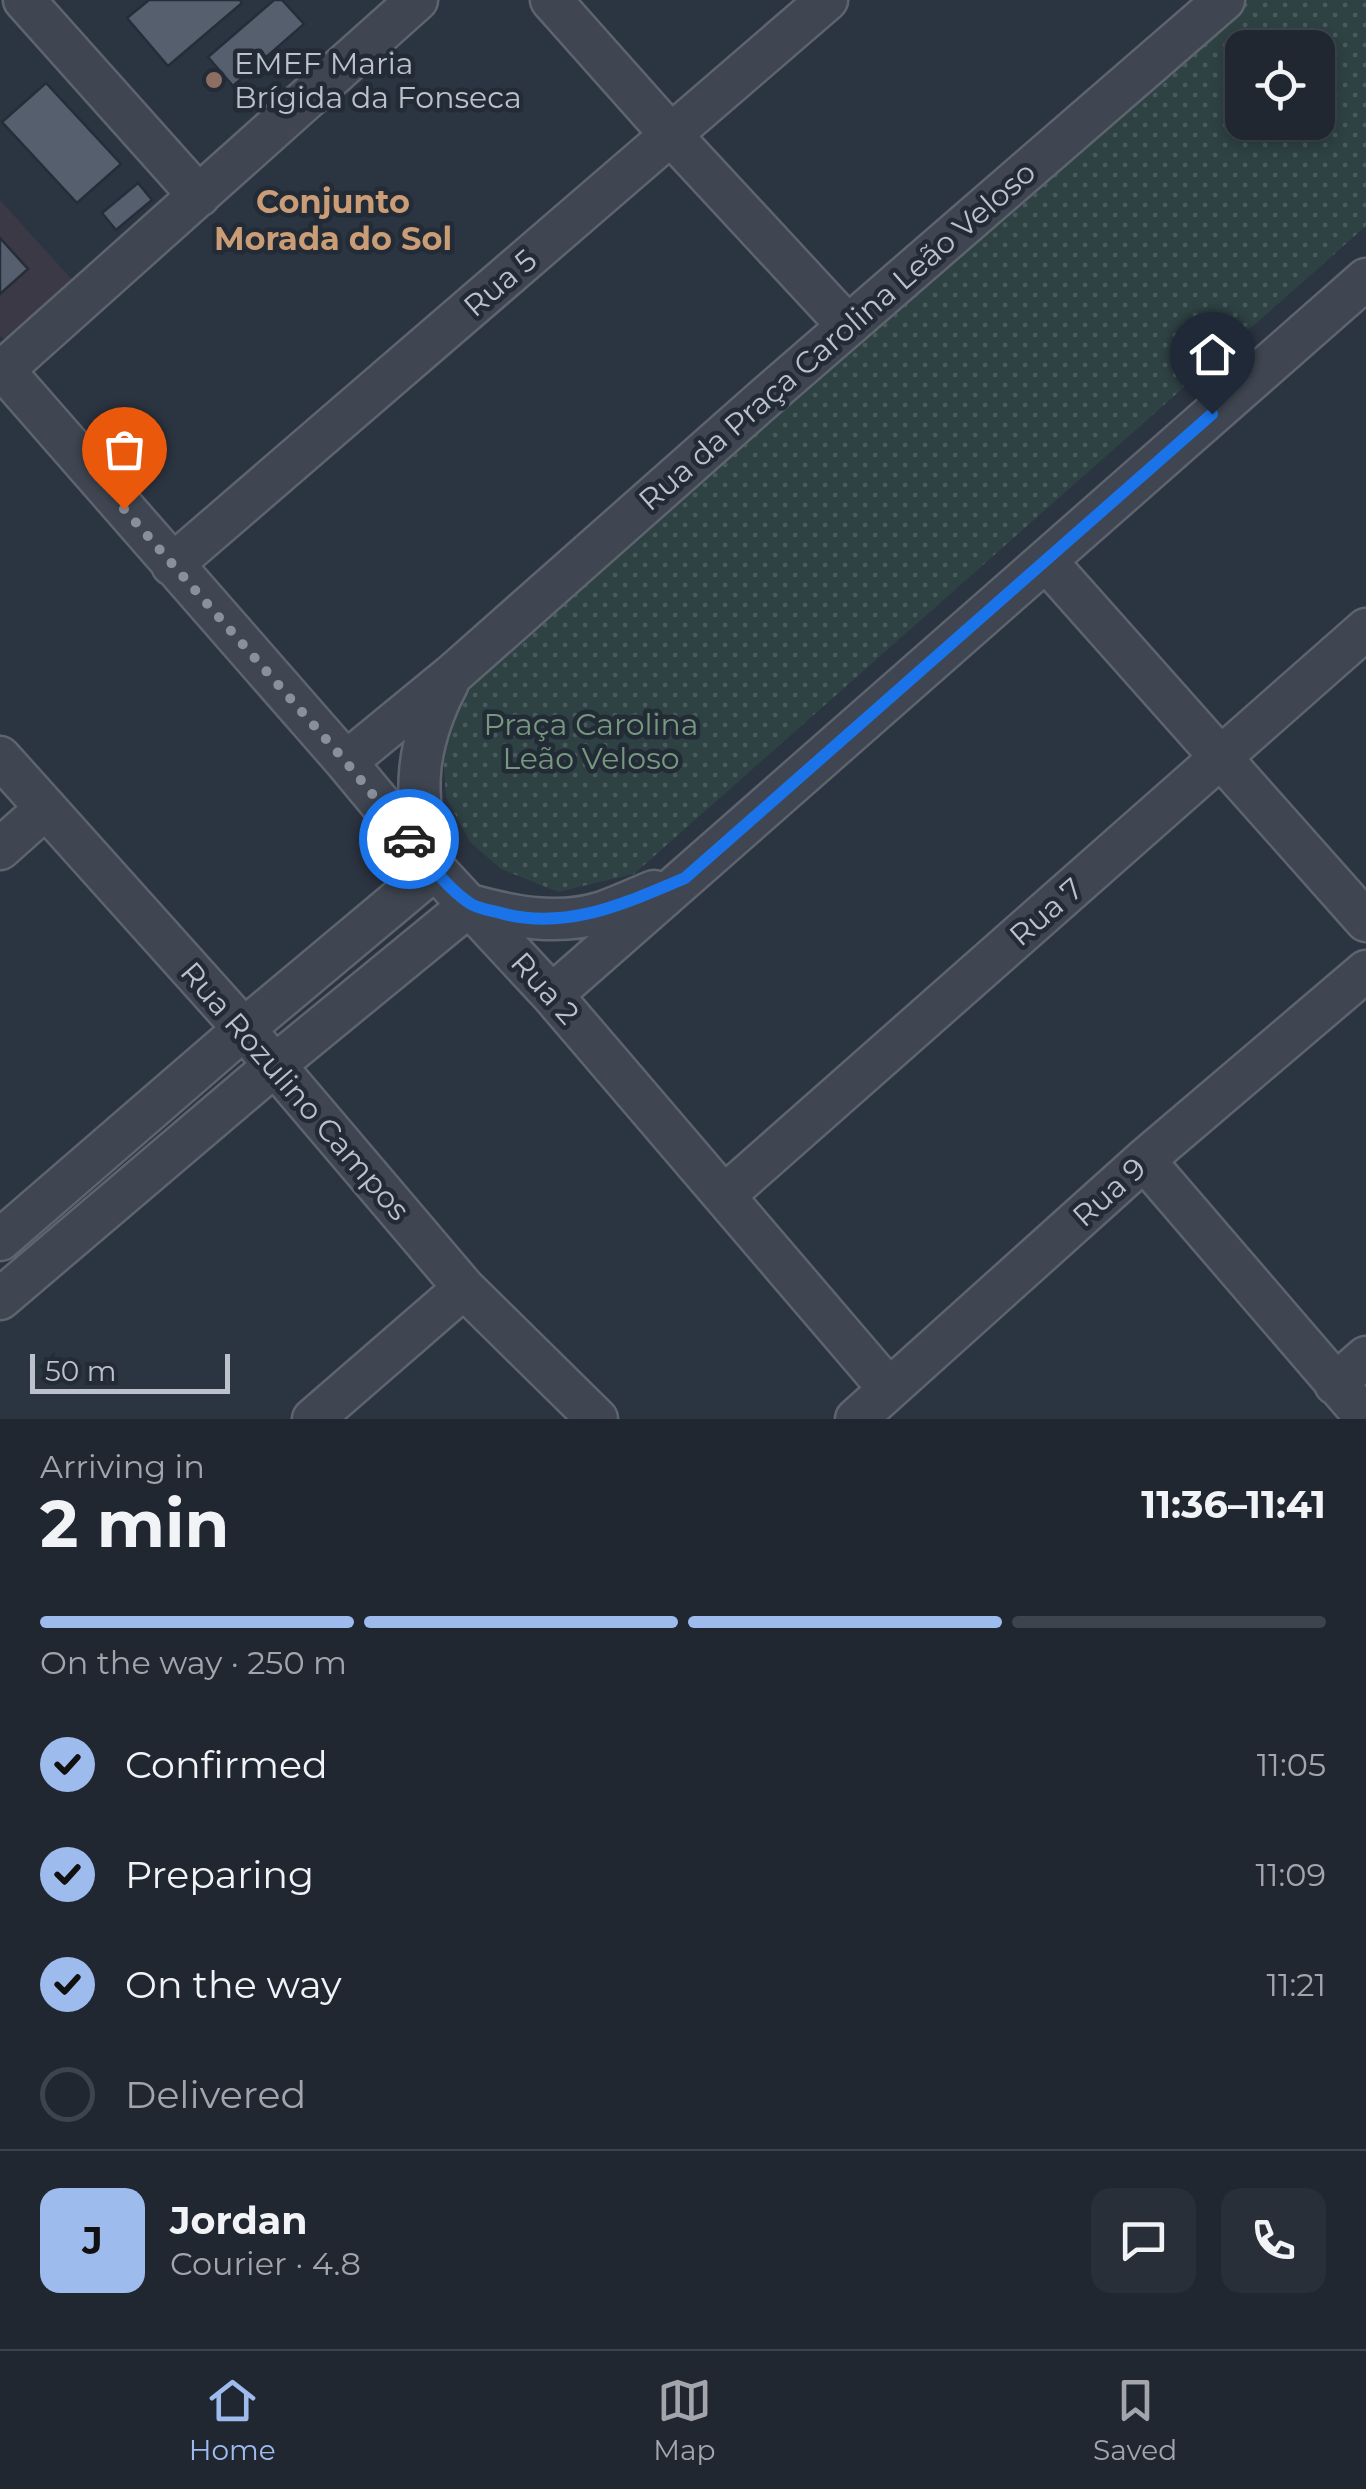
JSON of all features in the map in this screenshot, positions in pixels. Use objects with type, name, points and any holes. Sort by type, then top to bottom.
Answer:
[{"type":"street","points":[[24,0],[198,196]]},
{"type":"street","points":[[1,370],[417,0]]},
{"type":"street","points":[[551,0],[848,326]]},
{"type":"street","name":"Rua 5","points":[[172,564],[826,0]]},
{"type":"street","name":"Rua da Praça Carolina Leão Veloso","points":[[346,762],[452,674],[1224,0]]},
{"type":"street","points":[[552,995],[1366,278]]},
{"type":"street","name":"Rua 2","points":[[1,370],[346,762],[435,869],[552,995],[889,1389]]},
{"type":"street","points":[[1046,560],[1366,921]]},
{"type":"street","name":"Rua 7","points":[[725,1195],[1366,629]]},
{"type":"street","name":"Rua da Praça Carolina Leão Veloso","points":[[435,869],[422,830],[418,790],[422,750],[433,711],[452,674]]},
{"type":"street","name":"Rua Rozulino Campos","points":[[0,757],[244,1029],[464,1288],[597,1419]]},
{"type":"street","points":[[0,849],[46,808]]},
{"type":"street","points":[[0,1240],[435,869]]},
{"type":"street","points":[[0,1300],[470,905],[512,917],[557,920],[601,912],[685,878]]},
{"type":"street","name":"Rua 9","points":[[856,1419],[1144,1160],[1366,971]]},
{"type":"street","points":[[1144,1160],[1366,1418]]},
{"type":"street","points":[[313,1419],[464,1288]]},
{"type":"street","points":[[1336,1384],[1366,1357]]},
{"type":"shaded area","points":[[0,200],[75,283],[8,343],[0,335]]},
{"type":"green space","name":"Praça Carolina Leão Veloso","points":[[1247,0],[1366,0],[1366,226],[634,874],[558,892],[501,869],[470,842],[446,797],[442,737],[459,687]]},
{"type":"building","points":[[149,0],[242,3],[168,66],[127,18]]},
{"type":"building","points":[[274,0],[282,0],[304,24],[233,86],[208,57]]},
{"type":"building","points":[[46,83],[121,164],[77,203],[2,122]]},
{"type":"building","points":[[138,183],[152,200],[116,230],[102,213]]},
{"type":"building","points":[[0,238],[28,269],[0,294]]},
{"type":"way so far","points":[[124,509],[409,839]]},
{"type":"place","name":"EMEF Maria Brígida da Fonseca","points":[[214,80]]},
{"type":"district","name":"Conjunto Morada do Sol","points":[[333,220]]},
{"type":"route","points":[[409,839],[470,905],[512,917],[557,920],[601,912],[685,878],[1212,414]]}]
